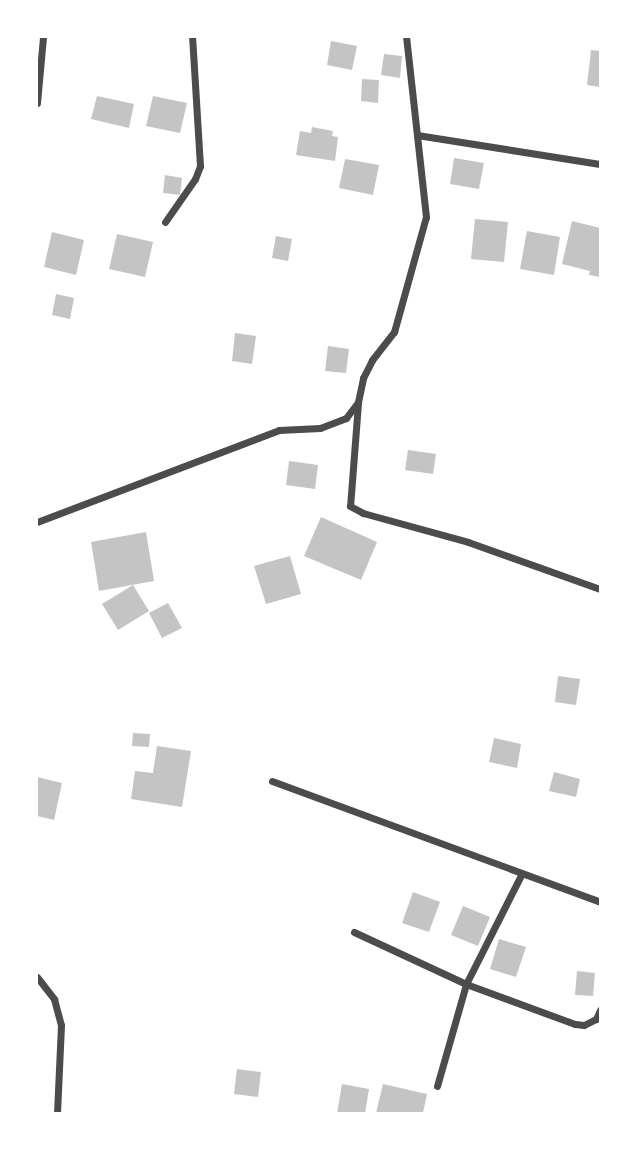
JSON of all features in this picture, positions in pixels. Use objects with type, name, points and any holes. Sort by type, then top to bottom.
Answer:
[{"type":"street","points":[[37,103],[43,37]]},
{"type":"street","points":[[165,222],[195,179],[200,166],[192,37]]},
{"type":"street","points":[[406,37],[426,217],[394,332],[372,360],[363,378],[358,402],[350,506],[363,513],[468,542],[600,589]]},
{"type":"street","points":[[417,135],[600,164]]},
{"type":"street","points":[[37,522],[279,430],[320,428],[345,418],[358,402]]},
{"type":"street","points":[[272,781],[600,902]]},
{"type":"street","points":[[437,1086],[466,984],[522,873]]},
{"type":"street","points":[[354,932],[466,984],[575,1024],[584,1025],[596,1019],[600,1010]]},
{"type":"street","points":[[37,977],[54,999],[61,1025],[57,1113]]},
{"type":"building","points":[[331,41],[357,46],[352,70],[327,65]]},
{"type":"building","points":[[591,50],[600,51],[600,87],[587,85]]},
{"type":"building","points":[[384,54],[402,56],[400,78],[381,75]]},
{"type":"building","points":[[362,79],[379,80],[378,103],[361,101]]},
{"type":"building","points":[[97,96],[134,104],[129,128],[91,119]]},
{"type":"building","points":[[153,96],[187,103],[180,133],[146,126]]},
{"type":"building","points":[[312,127],[333,131],[332,136],[338,137],[335,161],[296,155],[300,131],[311,133]]},
{"type":"building","points":[[454,158],[484,163],[479,189],[450,184]]},
{"type":"building","points":[[345,159],[379,165],[373,195],[339,188]]},
{"type":"building","points":[[165,175],[182,178],[180,195],[163,193]]},
{"type":"building","points":[[475,219],[508,222],[504,262],[471,259]]},
{"type":"building","points":[[572,221],[600,228],[600,277],[589,275],[590,271],[562,264]]},
{"type":"building","points":[[527,231],[560,237],[554,275],[520,269]]},
{"type":"building","points":[[52,232],[84,240],[76,275],[44,267]]},
{"type":"building","points":[[117,234],[153,242],[145,277],[109,269]]},
{"type":"building","points":[[276,236],[292,239],[288,261],[272,258]]},
{"type":"building","points":[[56,294],[74,298],[70,319],[52,315]]},
{"type":"building","points":[[235,333],[256,336],[252,364],[232,361]]},
{"type":"building","points":[[328,346],[349,349],[346,373],[325,371]]},
{"type":"building","points":[[408,450],[436,454],[433,474],[405,470]]},
{"type":"building","points":[[289,461],[318,465],[315,489],[286,485]]},
{"type":"building","points":[[321,517],[377,542],[361,580],[304,556]]},
{"type":"building","points":[[146,532],[154,581],[99,591],[91,542]]},
{"type":"building","points":[[290,556],[301,594],[266,604],[254,566]]},
{"type":"building","points":[[133,585],[149,611],[118,630],[102,604]]},
{"type":"building","points":[[168,603],[182,628],[162,638],[149,613]]},
{"type":"building","points":[[558,676],[580,679],[576,705],[555,702]]},
{"type":"building","points":[[133,733],[150,734],[149,747],[132,746]]},
{"type":"building","points":[[494,738],[521,744],[517,768],[489,762]]},
{"type":"building","points":[[157,746],[191,751],[182,807],[131,799],[135,771],[153,773]]},
{"type":"building","points":[[554,772],[580,779],[576,797],[549,791]]},
{"type":"building","points":[[37,777],[62,783],[54,820],[37,816]]},
{"type":"building","points":[[413,892],[440,902],[429,932],[402,923]]},
{"type":"building","points":[[463,906],[490,917],[478,946],[451,935]]},
{"type":"building","points":[[499,939],[526,947],[516,977],[490,969]]},
{"type":"building","points":[[577,971],[595,973],[593,996],[575,995]]},
{"type":"building","points":[[237,1069],[261,1072],[258,1097],[234,1094]]},
{"type":"building","points":[[342,1084],[369,1089],[365,1113],[337,1113]]},
{"type":"building","points":[[383,1084],[427,1094],[423,1113],[376,1113]]}]
